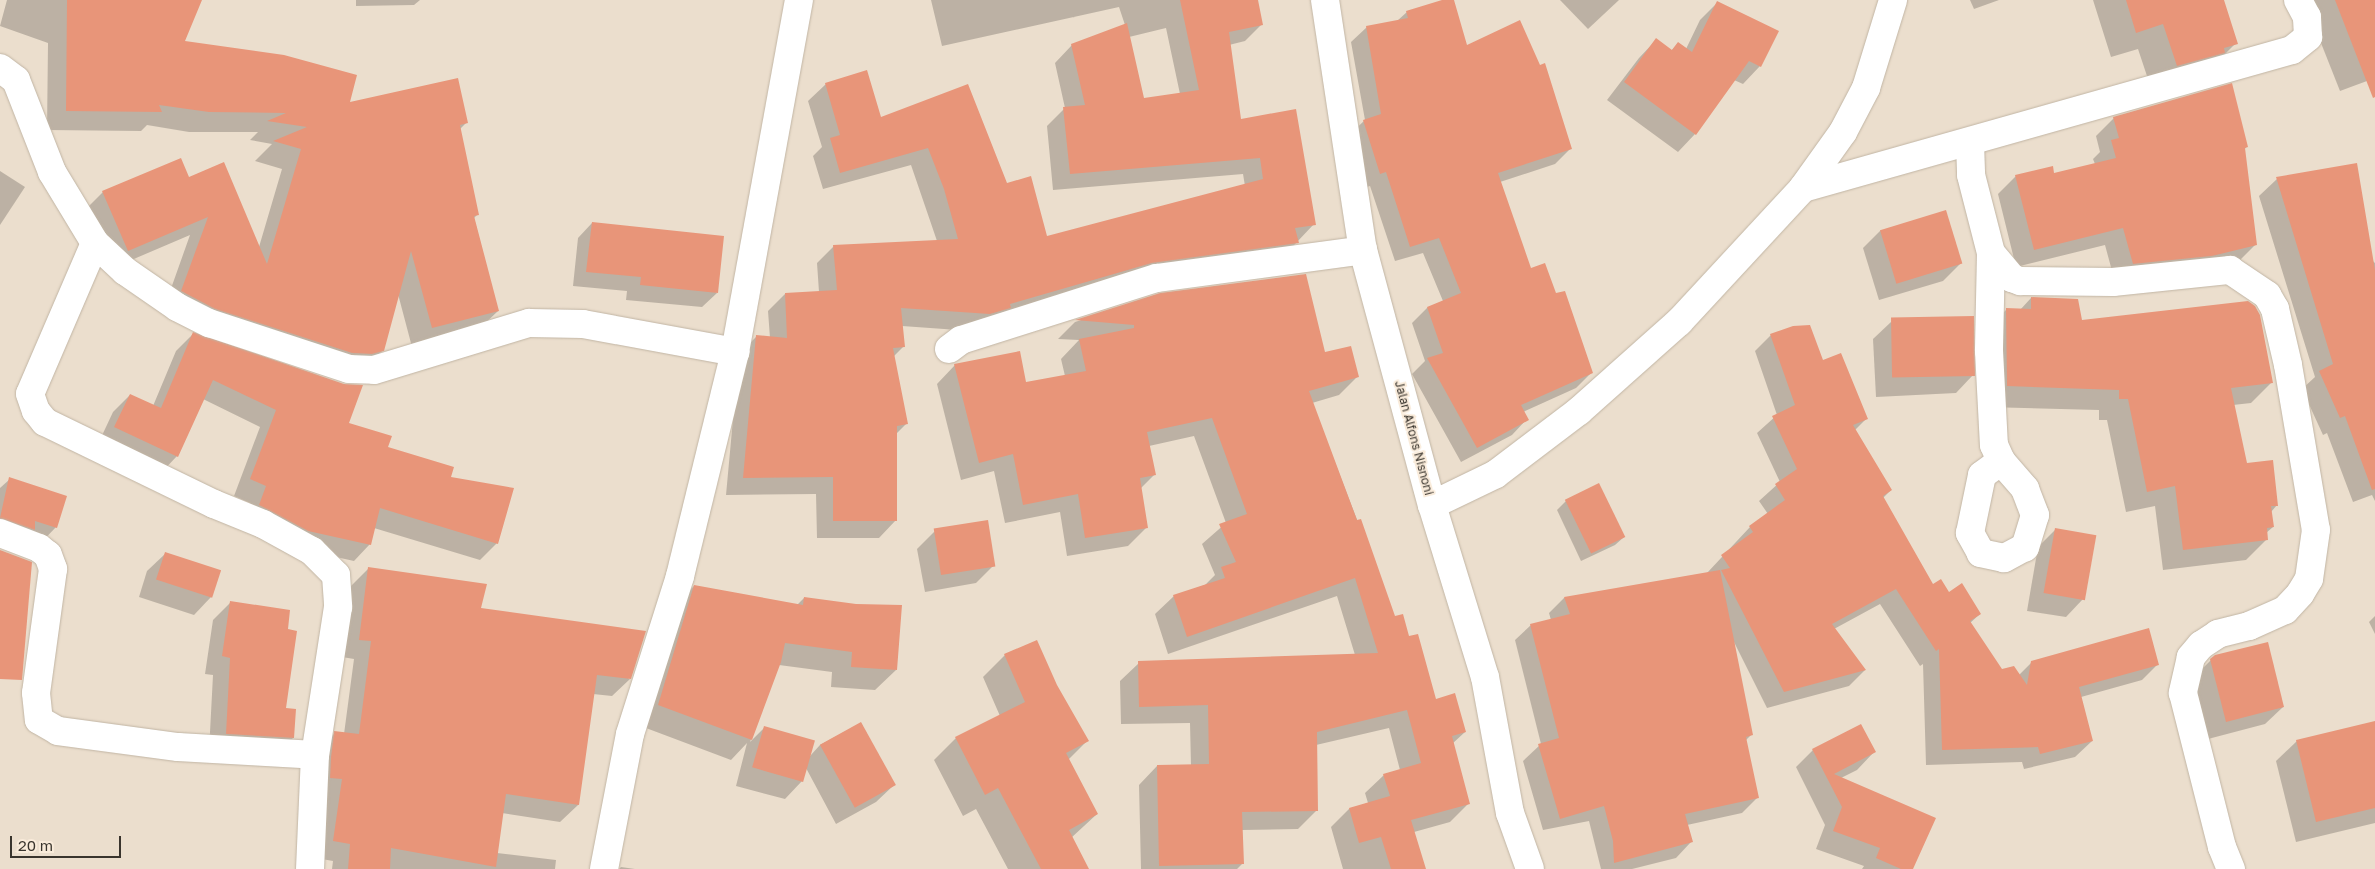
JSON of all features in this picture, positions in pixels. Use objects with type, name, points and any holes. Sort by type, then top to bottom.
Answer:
[{"type":"street","points":[[604,869],[630,734],[680,576],[734,352],[799,0]]},
{"type":"street","name":"Jalan Alfons Nisnoni","points":[[1325,0],[1363,250],[1432,505],[1484,676],[1510,813],[1530,869]]},
{"type":"street","points":[[1432,505],[1496,474],[1580,411],[1679,322],[1802,188],[1843,132],[1866,88],[1893,0]]},
{"type":"street","points":[[1802,188],[1970,143],[2292,50],[2308,37],[2307,17],[2298,0]]},
{"type":"street","points":[[0,68],[16,80],[52,172],[95,243],[125,271],[177,307],[209,323],[349,369],[374,370],[398,365],[500,330],[529,323],[583,324],[734,352]]},
{"type":"street","points":[[1970,143],[1971,176],[1991,253],[1990,351],[1994,445],[2000,461]]},
{"type":"street","points":[[95,243],[30,394],[30,402],[45,422],[214,504],[262,524],[312,551],[336,575],[338,607],[315,755],[310,869]]},
{"type":"street","points":[[948,348],[961,340],[1157,278],[1363,250]]},
{"type":"street","points":[[1991,253],[2007,274],[2020,281],[2113,282],[2236,272],[2267,295],[2274,309],[2288,365],[2316,530],[2309,579],[2300,594],[2284,610],[2249,626],[2218,634],[2202,645],[2191,658],[2183,693],[2222,846],[2232,869]]},
{"type":"street","points":[[0,533],[39,548],[48,555],[53,569],[36,694],[38,720],[58,731],[178,747],[315,755]]},
{"type":"building","points":[[67,0],[202,0],[185,41],[284,55],[357,75],[350,102],[458,78],[468,123],[460,125],[479,215],[474,216],[499,311],[432,328],[411,251],[384,351],[372,354],[352,353],[215,309],[181,291],[208,217],[128,251],[102,191],[181,158],[189,177],[224,162],[267,264],[301,149],[273,141],[307,127],[267,121],[286,113],[209,112],[159,105],[162,112],[66,111]]},
{"type":"building","points":[[1180,0],[1258,0],[1263,25],[1229,32],[1241,119],[1296,109],[1316,225],[1295,228],[1299,243],[1152,263],[1010,304],[1011,308],[990,314],[901,308],[905,347],[893,348],[908,424],[897,426],[897,521],[833,521],[833,477],[743,478],[756,335],[787,338],[785,293],[837,290],[833,245],[958,239],[944,189],[928,148],[840,173],[830,138],[840,135],[825,83],[867,70],[881,117],[968,84],[1007,183],[1031,176],[1047,236],[1263,179],[1260,158],[1070,174],[1063,107],[1085,105],[1071,44],[1127,23],[1144,98],[1199,90]]},
{"type":"building","points":[[1442,0],[1454,0],[1467,45],[1520,20],[1540,65],[1545,63],[1572,149],[1498,173],[1531,268],[1545,263],[1556,293],[1565,291],[1593,373],[1521,405],[1529,420],[1477,448],[1427,358],[1443,353],[1427,307],[1461,293],[1439,238],[1410,247],[1386,172],[1380,174],[1363,120],[1381,114],[1366,26],[1408,18],[1406,11]]},
{"type":"building","points":[[2126,0],[2224,0],[2238,44],[2224,48],[2225,53],[2177,66],[2163,24],[2136,33]]},
{"type":"building","points":[[2335,0],[2375,0],[2375,97],[2373,98]]},
{"type":"building","points":[[1717,1],[1779,31],[1761,67],[1749,61],[1696,135],[1624,82],[1656,38],[1672,50],[1678,42],[1692,52]]},
{"type":"building","points":[[2232,83],[2248,147],[2245,148],[2257,245],[2212,256],[2133,264],[2123,228],[2034,250],[2015,175],[2053,166],[2054,173],[2116,158],[2111,140],[2119,138],[2113,117]]},
{"type":"building","points":[[2357,163],[2375,270],[2375,489],[2372,490],[2345,416],[2340,418],[2319,371],[2333,364],[2276,177]]},
{"type":"building","points":[[1946,210],[1962,264],[1896,284],[1880,230]]},
{"type":"building","points":[[592,222],[724,236],[718,293],[640,285],[641,277],[586,272]]},
{"type":"building","points":[[1306,274],[1325,352],[1351,346],[1359,377],[1309,391],[1357,520],[1361,519],[1395,616],[1403,614],[1409,636],[1418,634],[1436,699],[1455,693],[1466,732],[1452,736],[1470,804],[1411,820],[1426,869],[1391,869],[1381,837],[1359,843],[1349,808],[1390,796],[1383,774],[1421,763],[1407,710],[1317,732],[1318,811],[1242,812],[1244,864],[1159,866],[1157,765],[1209,764],[1208,705],[1139,707],[1138,661],[1378,653],[1355,578],[1187,637],[1173,595],[1225,578],[1221,567],[1236,562],[1219,524],[1247,514],[1212,418],[1147,432],[1156,475],[1140,478],[1148,528],[1085,538],[1078,494],[1023,505],[1013,454],[979,463],[954,364],[1020,351],[1026,382],[1086,371],[1079,339],[1134,328],[1134,325],[1075,320],[1160,293]]},
{"type":"building","points":[[2031,297],[2078,299],[2082,320],[2248,301],[2255,306],[2260,315],[2273,383],[2231,388],[2247,463],[2273,460],[2278,506],[2271,506],[2274,527],[2267,528],[2268,540],[2183,550],[2175,486],[2147,492],[2128,399],[2119,399],[2119,390],[2007,386],[2006,308],[2031,309]]},
{"type":"building","points":[[1974,316],[1975,376],[1892,377],[1891,317]]},
{"type":"building","points":[[1810,325],[1823,360],[1841,353],[1868,419],[1853,425],[1892,490],[1883,496],[1933,584],[1941,579],[1949,592],[1962,583],[1981,614],[1970,621],[2002,669],[2014,666],[2027,685],[2031,661],[2149,628],[2159,665],[2079,687],[2093,741],[2040,754],[2038,747],[1942,750],[1939,649],[1936,651],[1896,589],[1832,624],[1866,670],[1784,692],[1721,570],[1730,568],[1721,555],[1753,532],[1749,526],[1785,500],[1775,484],[1797,469],[1772,416],[1795,405],[1770,334],[1793,326]]},
{"type":"building","points":[[193,332],[344,384],[363,385],[349,423],[392,436],[388,447],[454,467],[451,477],[514,488],[498,544],[380,508],[371,545],[308,531],[259,505],[266,486],[250,479],[276,410],[213,380],[178,457],[114,427],[130,394],[161,408]]},
{"type":"building","points":[[9,477],[67,496],[57,528],[35,521],[35,530],[0,518]]},
{"type":"building","points":[[1599,483],[1625,537],[1591,554],[1565,500]]},
{"type":"building","points":[[988,520],[995,566],[941,575],[934,529]]},
{"type":"building","points":[[2055,528],[2096,535],[2085,600],[2044,593]]},
{"type":"building","points":[[0,550],[32,562],[22,680],[0,679]]},
{"type":"building","points":[[165,552],[221,570],[212,598],[156,580]]},
{"type":"building","points":[[368,567],[487,584],[481,608],[646,631],[631,679],[597,675],[579,805],[506,794],[496,867],[391,848],[390,869],[348,869],[350,844],[333,841],[342,779],[330,778],[334,731],[359,734],[371,641],[359,640]]},
{"type":"building","points":[[1720,570],[1753,735],[1746,737],[1759,798],[1685,814],[1693,842],[1614,863],[1613,841],[1604,806],[1560,819],[1538,744],[1559,738],[1530,624],[1570,614],[1564,597]]},
{"type":"building","points":[[694,585],[803,605],[804,597],[856,604],[902,605],[897,670],[851,667],[852,652],[785,643],[781,662],[752,740],[658,705]]},
{"type":"building","points":[[230,601],[290,610],[288,629],[297,631],[286,708],[296,709],[294,738],[226,734],[230,658],[222,656]]},
{"type":"building","points":[[1037,640],[1057,685],[1089,741],[1066,753],[1098,814],[1069,830],[1089,869],[1041,869],[998,788],[985,795],[955,737],[1025,702],[1004,654]]},
{"type":"building","points":[[2268,642],[2284,707],[2226,722],[2210,659],[2215,655]]},
{"type":"building","points":[[2375,721],[2375,808],[2316,822],[2296,740]]},
{"type":"building","points":[[861,722],[896,785],[855,808],[820,745]]},
{"type":"building","points":[[1861,724],[1876,752],[1834,774],[1936,818],[1913,869],[1901,869],[1876,858],[1880,848],[1833,831],[1842,807],[1812,749]]},
{"type":"building","points":[[764,726],[815,741],[803,782],[752,767]]}]
